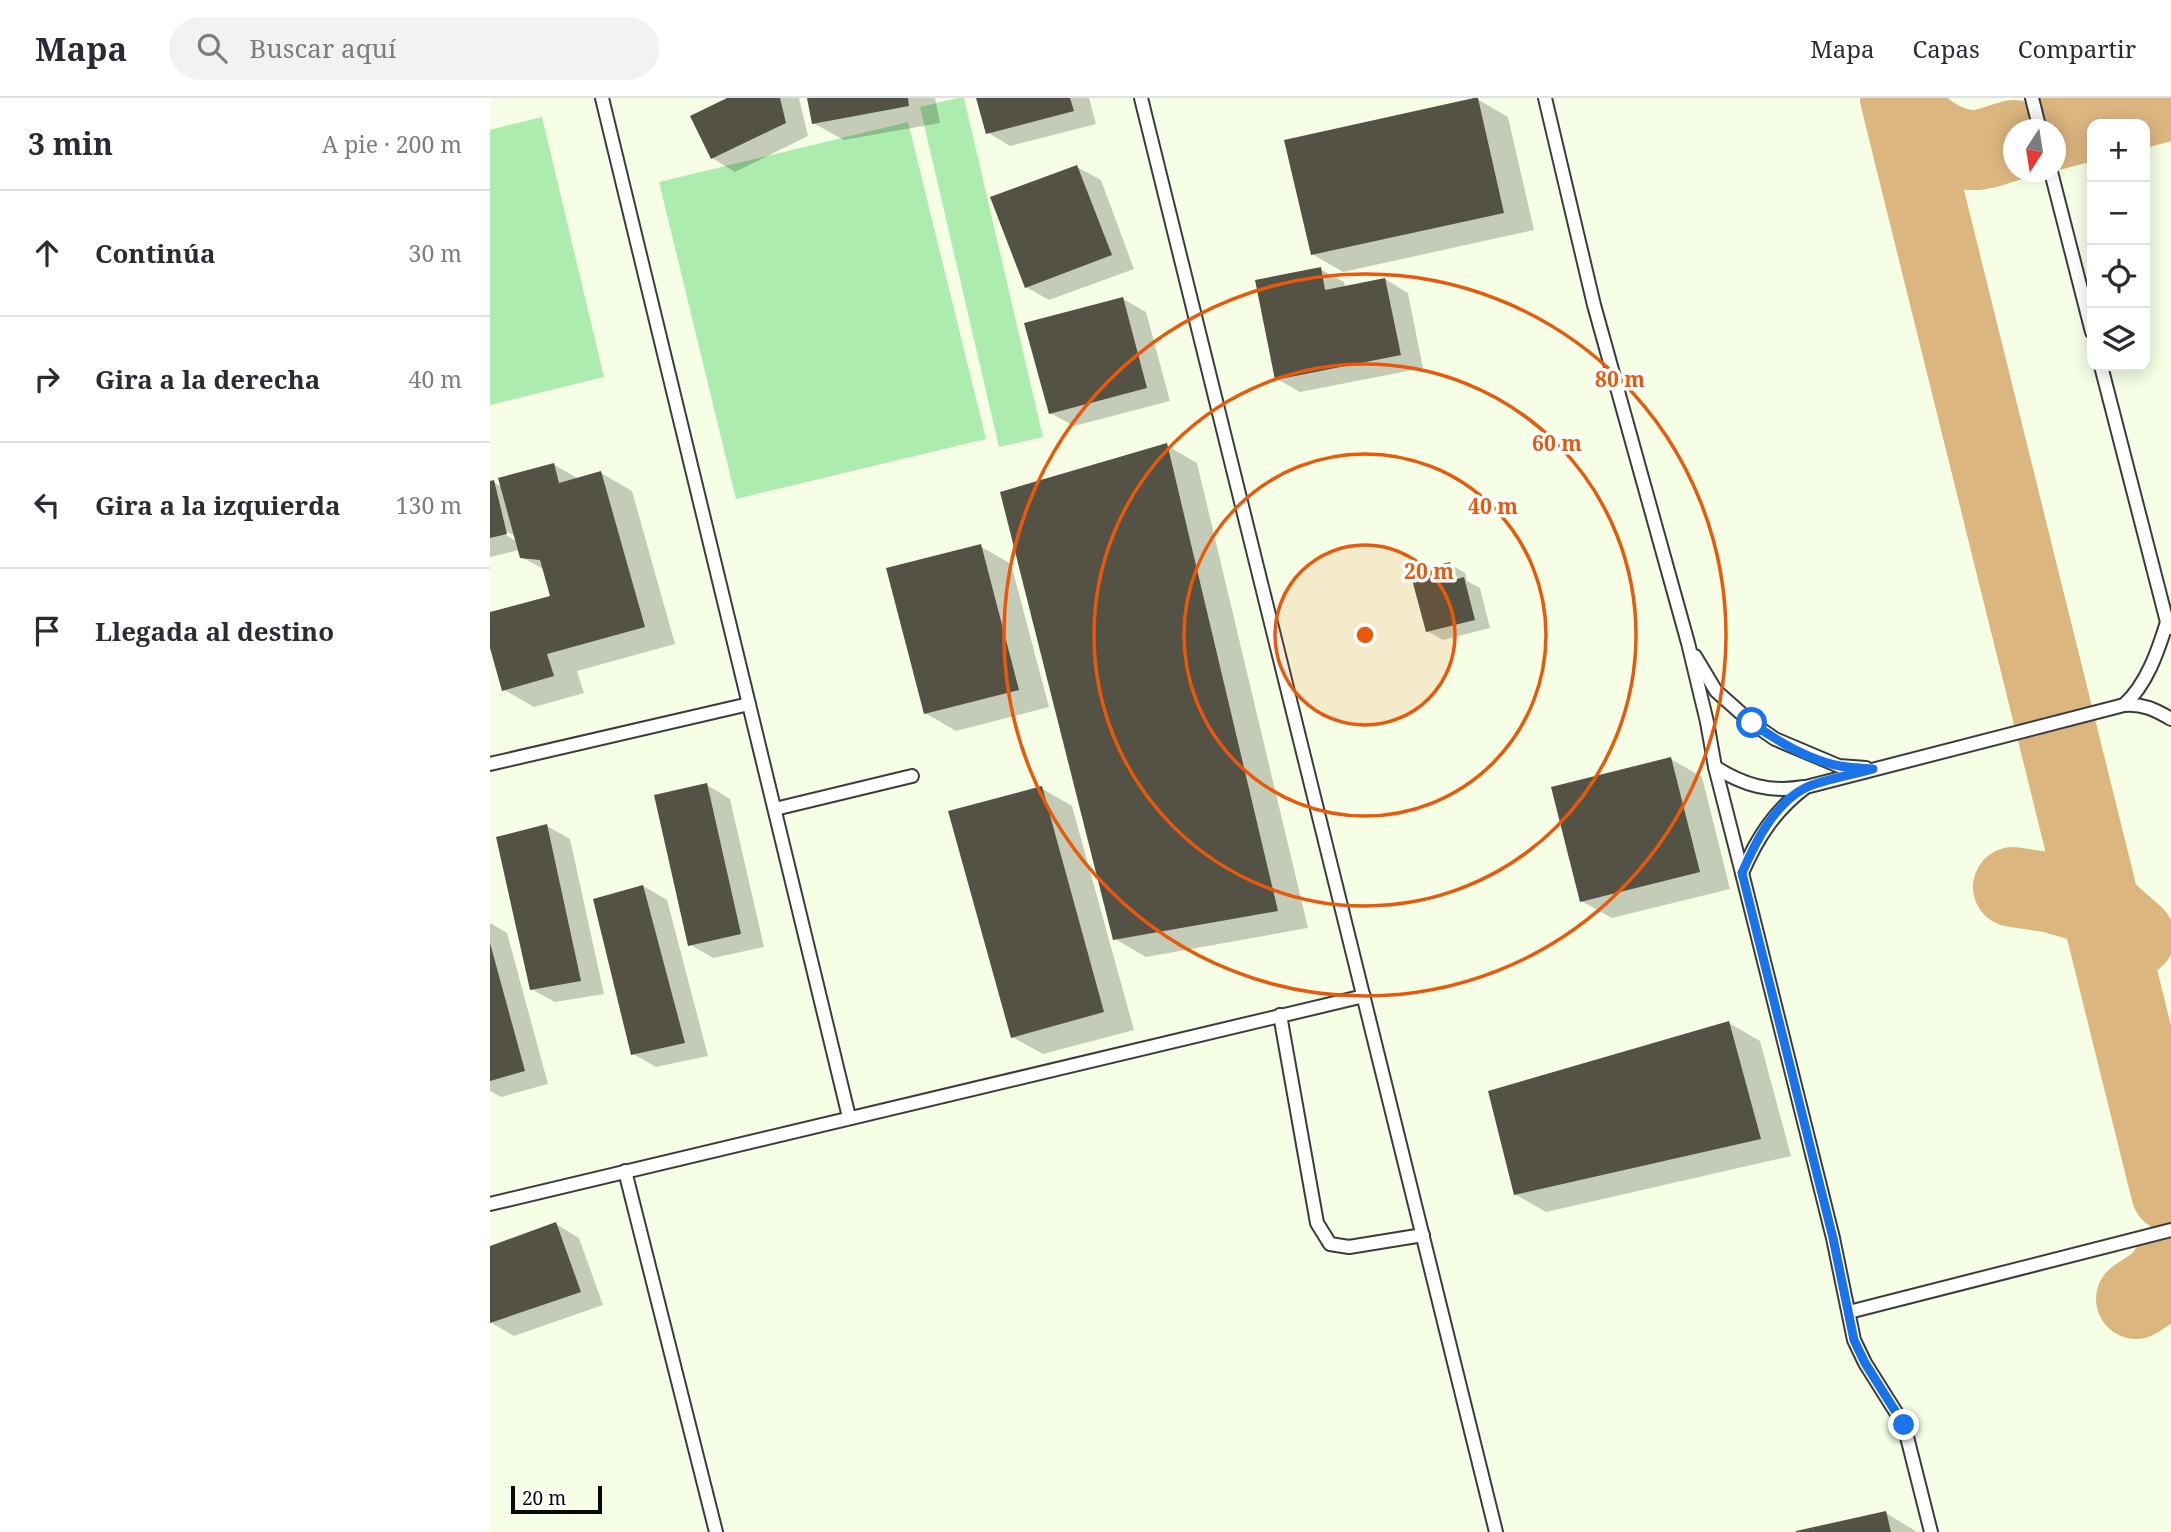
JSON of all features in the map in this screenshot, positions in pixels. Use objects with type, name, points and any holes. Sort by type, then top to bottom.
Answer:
[{"type":"lane","points":[[602,98],[849,1117]]},
{"type":"lane","points":[[1141,98],[1496,1532]]},
{"type":"lane","points":[[1545,98],[1594,305],[1688,643],[1715,767],[1854,1340],[1865,1363],[1904,1425],[1931,1532]]},
{"type":"lane","points":[[2032,98],[2037,119]]},
{"type":"lane","points":[[2054,182],[2087,312]]},
{"type":"lane","points":[[2102,371],[2171,638]]},
{"type":"lane","points":[[2124,705],[2136,693],[2169,625]]},
{"type":"lane","points":[[1688,643],[1716,691],[1752,723],[1775,739],[1839,766],[1873,769]]},
{"type":"lane","points":[[490,764],[749,704]]},
{"type":"lane","points":[[1715,767],[1740,782],[1759,788],[1791,789],[2124,705],[2147,707],[2171,719]]},
{"type":"lane","points":[[775,809],[912,776]]},
{"type":"lane","points":[[1742,873],[1769,823],[1806,787]]},
{"type":"lane","points":[[490,1204],[1364,996]]},
{"type":"lane","points":[[1280,1015],[1317,1223],[1330,1244],[1349,1247],[1423,1235]]},
{"type":"lane","points":[[625,1171],[716,1532]]},
{"type":"lane","points":[[1849,1312],[2171,1230]]},
{"type":"green space","points":[[964,98],[1043,437],[999,447],[920,107]]},
{"type":"green space","points":[[542,117],[604,377],[490,405],[490,130]]},
{"type":"green space","points":[[908,122],[986,439],[736,499],[659,182]]},
{"type":"building","points":[[727,98],[780,98],[786,123],[711,159],[690,116]]},
{"type":"building","points":[[807,98],[908,98],[909,106],[812,124]]},
{"type":"building","points":[[976,98],[1070,98],[1074,111],[986,134]]},
{"type":"building","points":[[1478,98],[1504,213],[1311,255],[1284,140]]},
{"type":"building","points":[[1077,165],[1112,255],[1025,288],[990,197]]},
{"type":"building","points":[[1321,267],[1325,290],[1385,278],[1401,355],[1275,380],[1255,280]]},
{"type":"building","points":[[1123,297],[1147,388],[1049,414],[1024,323]]},
{"type":"building","points":[[1167,443],[1278,911],[1113,940],[1000,492]]},
{"type":"building","points":[[554,463],[559,483],[601,471],[645,627],[547,654],[554,676],[502,691],[490,648],[490,612],[550,596],[540,560],[520,558],[498,478]]},
{"type":"building","points":[[494,480],[507,534],[490,538],[490,481]]},
{"type":"building","points":[[981,544],[1019,690],[924,714],[886,568]]},
{"type":"building","points":[[1450,562],[1454,580],[1464,577],[1475,620],[1426,632],[1410,572]]},
{"type":"building","points":[[1671,757],[1700,872],[1580,902],[1551,787]]},
{"type":"building","points":[[707,783],[741,934],[688,946],[654,795]]},
{"type":"building","points":[[1042,786],[1104,1012],[1011,1038],[948,811]]},
{"type":"building","points":[[547,824],[581,981],[530,990],[496,837]]},
{"type":"building","points":[[643,885],[685,1043],[631,1055],[593,899]]},
{"type":"building","points":[[490,943],[525,1071],[490,1081]]},
{"type":"building","points":[[1729,1021],[1761,1139],[1514,1195],[1488,1091]]},
{"type":"building","points":[[556,1222],[581,1292],[490,1323],[490,1246]]},
{"type":"building","points":[[1886,1511],[1891,1532],[1796,1532],[1796,1531]]},
{"type":"taxiway","points":[[1900,98],[2171,1192]]},
{"type":"taxiway","points":[[2066,127],[2171,100]]},
{"type":"taxiway","points":[[1903,107],[1923,130],[1950,146],[1976,150],[2003,143]]},
{"type":"taxiway","points":[[2013,887],[2053,893],[2101,907],[2135,937]]},
{"type":"taxiway","points":[[2136,1299],[2160,1283],[2171,1268]]},
{"type":"route","points":[[1752,723],[1775,739],[1806,754],[1839,766],[1873,769],[1806,787],[1780,809],[1769,823],[1742,873],[1833,1238],[1854,1340],[1865,1363],[1904,1425]]}]
